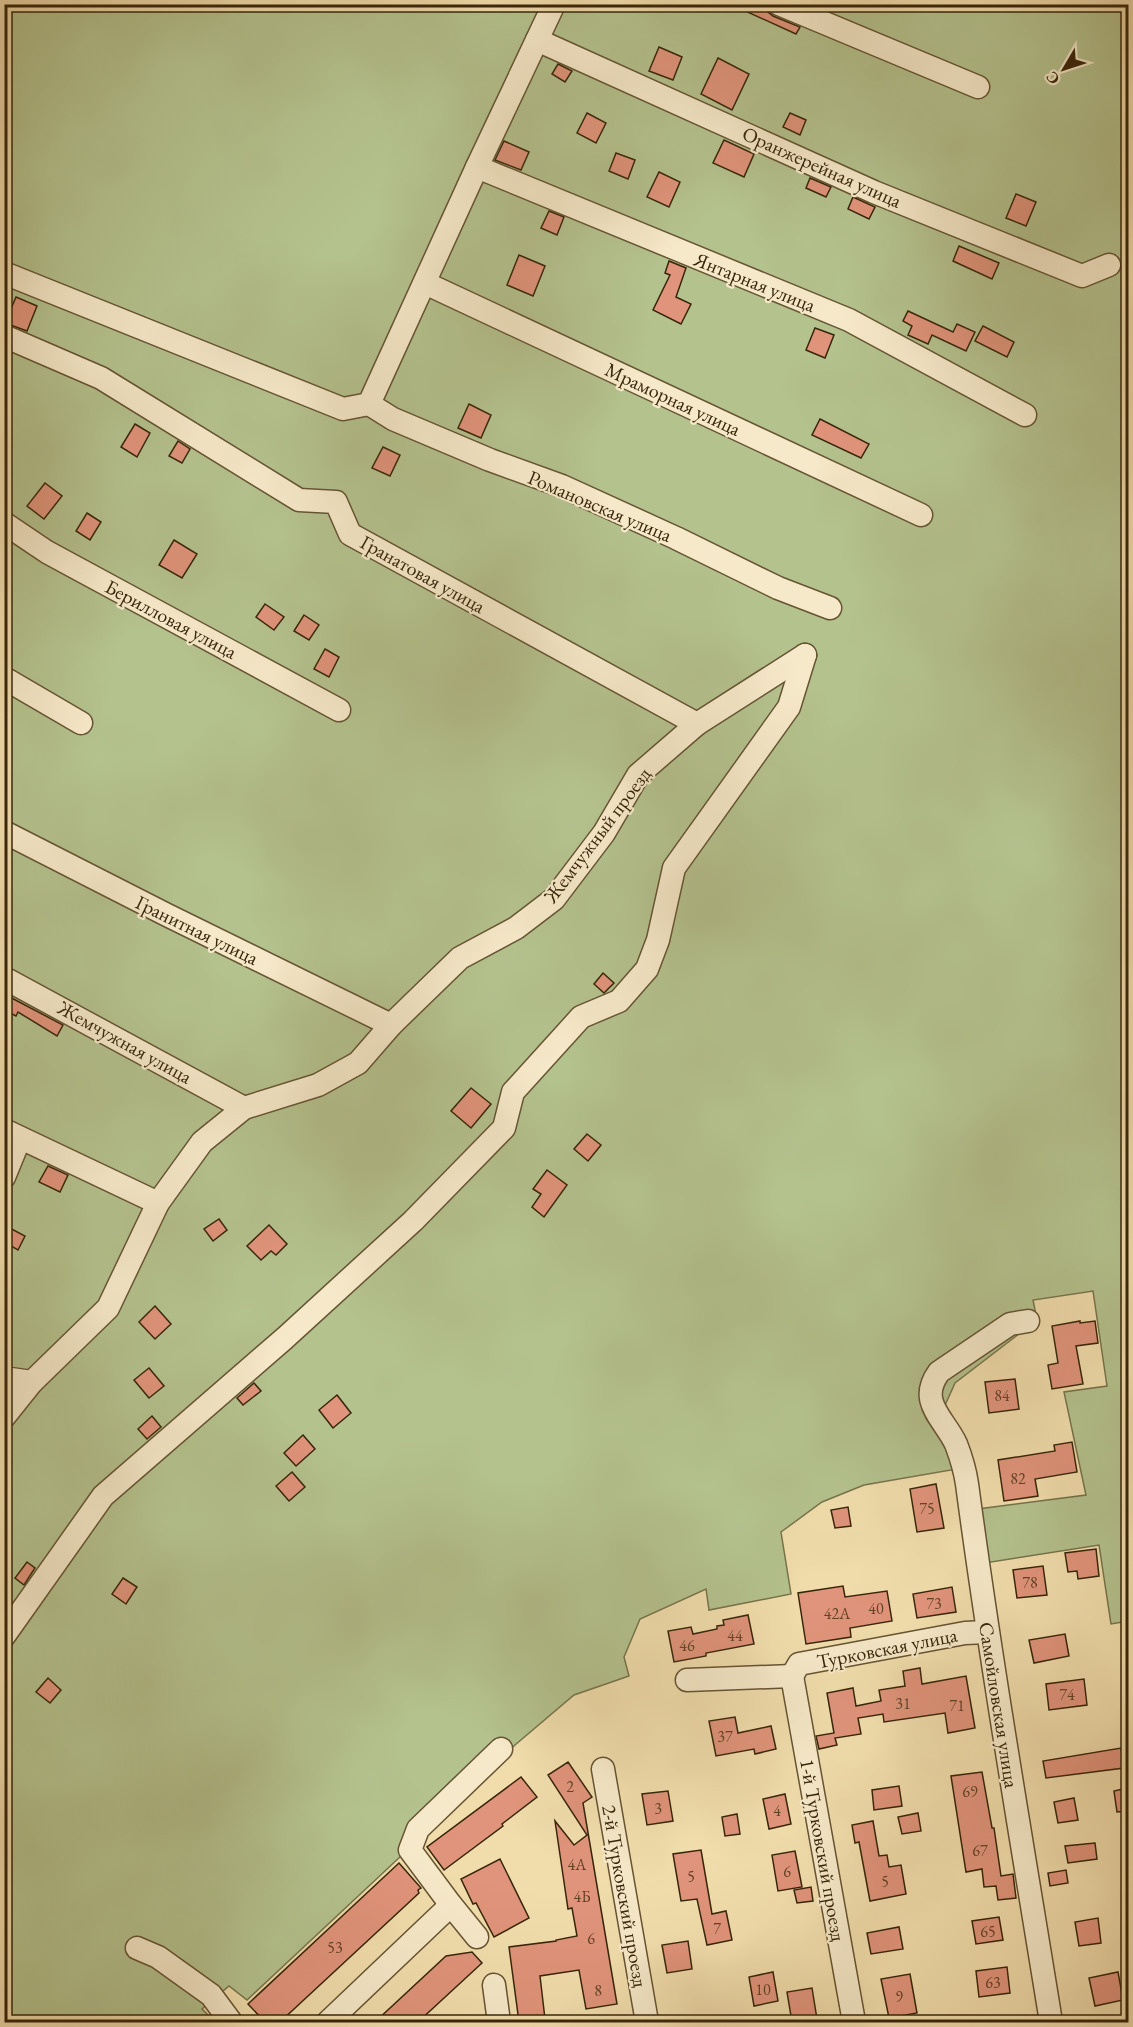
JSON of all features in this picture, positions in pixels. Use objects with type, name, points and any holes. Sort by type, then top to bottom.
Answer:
[{"type":"street","points":[[4,273],[344,409],[369,404],[554,4]]},
{"type":"street","points":[[779,4],[978,87]]},
{"type":"street","name":"Оранжерейная улица","points":[[537,40],[874,192],[1082,276],[1109,265]]},
{"type":"street","name":"Янтарная улица","points":[[477,167],[849,320],[1025,415]]},
{"type":"street","name":"Мраморная улица","points":[[425,283],[921,515]]},
{"type":"street","name":"Гранатовая улица","points":[[4,336],[100,378],[299,500],[336,502],[351,534],[697,724]]},
{"type":"street","name":"Романовская улица","points":[[369,404],[393,419],[490,460],[562,486],[676,538],[777,588],[830,608]]},
{"type":"street","name":"Берилловая улица","points":[[4,524],[47,552],[339,710]]},
{"type":"street","name":"Жемчужный проезд","points":[[4,1417],[32,1382],[108,1308],[158,1203],[202,1142],[244,1108],[318,1085],[357,1063],[391,1025],[460,958],[516,928],[554,899],[604,833],[638,775],[697,724],[805,655],[789,707],[674,868],[658,940],[647,969],[619,1001],[581,1017],[513,1092],[504,1128],[413,1221],[285,1338],[103,1496],[4,1636]]},
{"type":"street","points":[[4,678],[81,723]]},
{"type":"street","name":"Гранитная улица","points":[[4,832],[391,1025]]},
{"type":"street","name":"Жемчужная улица","points":[[4,978],[244,1108]]},
{"type":"street","points":[[4,1177],[12,1134],[158,1203]]},
{"type":"street","name":"Самойловская улица","points":[[1028,1321],[1010,1324],[939,1372],[932,1382],[929,1394],[937,1416],[955,1443],[965,1472],[987,1632],[1051,2022]]},
{"type":"street","points":[[4,1378],[32,1382]]},
{"type":"street","name":"Турковская улица","points":[[687,1680],[792,1676],[799,1664],[965,1633],[987,1632]]},
{"type":"street","name":"1-й Турковский проезд","points":[[792,1676],[854,2022]]},
{"type":"street","points":[[477,1936],[410,1850],[418,1829],[501,1749]]},
{"type":"street","name":"2-й Турковский проезд","points":[[603,1769],[647,2022]]},
{"type":"street","points":[[328,2022],[451,1905]]},
{"type":"street","points":[[137,1948],[158,1958],[211,1995],[231,2022]]},
{"type":"street","points":[[494,1984],[499,2022]]},
{"type":"green space","points":[[5,5],[1128,5],[1128,1621],[1111,1624],[1099,1545],[985,1563],[978,1509],[1086,1495],[1064,1392],[1107,1386],[1093,1291],[1033,1300],[1037,1320],[955,1383],[942,1412],[957,1469],[864,1485],[822,1502],[781,1532],[791,1594],[709,1610],[706,1589],[640,1619],[624,1657],[629,1676],[574,1695],[515,1745],[401,1856],[247,2000],[229,1986],[202,2009],[215,2022],[5,2022]]},
{"type":"building","points":[[730,4],[766,4],[768,12],[773,16],[800,27],[796,34]]},
{"type":"building","points":[[659,47],[682,57],[673,80],[649,71]]},
{"type":"building","points":[[718,58],[749,74],[732,110],[701,94]]},
{"type":"building","points":[[558,64],[572,71],[565,82],[552,74]]},
{"type":"building","points":[[587,113],[606,123],[596,143],[577,133]]},
{"type":"building","points":[[790,113],[806,120],[800,135],[783,127]]},
{"type":"building","points":[[724,140],[754,154],[744,177],[713,163]]},
{"type":"building","points":[[504,141],[529,152],[521,170],[495,160]]},
{"type":"building","points":[[616,153],[635,160],[628,179],[609,171]]},
{"type":"building","points":[[659,172],[680,182],[669,207],[647,197]]},
{"type":"building","points":[[810,178],[831,187],[826,197],[806,188]]},
{"type":"building","points":[[1016,194],[1036,202],[1026,226],[1006,218]]},
{"type":"building","points":[[853,197],[875,207],[869,219],[848,209]]},
{"type":"building","points":[[549,211],[564,217],[557,235],[541,228]]},
{"type":"building","points":[[959,246],[999,263],[992,279],[953,261]]},
{"type":"building","points":[[519,255],[545,266],[533,296],[507,285]]},
{"type":"building","points":[[669,261],[686,268],[676,297],[691,304],[681,324],[653,310],[670,275],[665,273]]},
{"type":"building","points":[[16,297],[37,306],[27,331],[5,323]]},
{"type":"building","points":[[908,311],[953,332],[957,324],[975,332],[966,351],[932,335],[928,344],[908,335],[912,326],[903,321]]},
{"type":"building","points":[[983,326],[1014,342],[1007,357],[975,341]]},
{"type":"building","points":[[815,328],[834,335],[825,358],[806,350]]},
{"type":"building","points":[[469,404],[491,415],[481,438],[458,428]]},
{"type":"building","points":[[820,419],[869,444],[861,458],[812,435]]},
{"type":"building","points":[[135,424],[150,433],[137,457],[121,447]]},
{"type":"building","points":[[178,441],[190,449],[182,463],[169,456]]},
{"type":"building","points":[[383,447],[400,455],[390,476],[372,468]]},
{"type":"building","points":[[45,483],[62,496],[44,519],[27,506]]},
{"type":"building","points":[[87,513],[101,522],[90,540],[76,531]]},
{"type":"building","points":[[174,540],[197,554],[182,578],[159,565]]},
{"type":"building","points":[[265,604],[284,617],[274,630],[256,617]]},
{"type":"building","points":[[304,615],[319,625],[309,640],[294,631]]},
{"type":"building","points":[[325,649],[339,657],[329,677],[314,669]]},
{"type":"building","points":[[603,973],[614,983],[604,993],[594,984]]},
{"type":"building","points":[[4,994],[63,1025],[57,1036],[18,1012],[16,1016],[4,1010]]},
{"type":"building","points":[[471,1088],[491,1104],[471,1128],[451,1111]]},
{"type":"building","points":[[587,1134],[601,1145],[588,1161],[574,1149]]},
{"type":"building","points":[[48,1166],[68,1175],[60,1192],[39,1182]]},
{"type":"building","points":[[547,1170],[567,1185],[544,1217],[532,1207],[541,1194],[533,1189]]},
{"type":"building","points":[[219,1219],[227,1230],[213,1241],[204,1229]]},
{"type":"building","points":[[4,1225],[25,1236],[18,1250],[4,1242]]},
{"type":"building","points":[[269,1225],[287,1244],[276,1255],[271,1251],[261,1260],[247,1246]]},
{"type":"building","points":[[155,1306],[171,1324],[155,1339],[139,1322]]},
{"type":"building","points":[[1080,1321],[1080,1323],[1095,1321],[1098,1343],[1076,1346],[1083,1384],[1052,1389],[1048,1365],[1058,1363],[1052,1326]]},
{"type":"building","points":[[149,1368],[164,1386],[149,1398],[134,1380]]},
{"type":"building","points":[[1015,1379],[1019,1409],[989,1413],[985,1382]]},
{"type":"building","points":[[254,1383],[261,1391],[243,1405],[237,1398]]},
{"type":"building","points":[[337,1395],[351,1413],[333,1428],[319,1410]]},
{"type":"building","points":[[152,1416],[161,1427],[147,1439],[138,1429]]},
{"type":"building","points":[[303,1435],[315,1449],[296,1466],[284,1453]]},
{"type":"building","points":[[1072,1442],[1077,1472],[1035,1479],[1038,1496],[1004,1501],[998,1460],[1055,1451],[1054,1445]]},
{"type":"building","points":[[292,1472],[305,1487],[289,1501],[276,1486]]},
{"type":"building","points":[[936,1484],[944,1528],[917,1532],[910,1489]]},
{"type":"building","points":[[848,1507],[851,1526],[835,1528],[831,1510]]},
{"type":"building","points":[[1096,1549],[1099,1576],[1078,1579],[1077,1571],[1068,1572],[1065,1553]]},
{"type":"building","points":[[27,1562],[35,1568],[24,1585],[15,1578]]},
{"type":"building","points":[[1043,1566],[1047,1595],[1017,1598],[1013,1570]]},
{"type":"building","points":[[123,1578],[137,1587],[126,1604],[112,1594]]},
{"type":"building","points":[[843,1586],[845,1597],[887,1591],[892,1621],[850,1628],[851,1637],[806,1644],[798,1593]]},
{"type":"building","points":[[952,1587],[956,1612],[917,1618],[913,1594]]},
{"type":"building","points":[[748,1615],[754,1644],[674,1662],[668,1631],[691,1627],[693,1634],[717,1629],[717,1626],[724,1625],[723,1620]]},
{"type":"building","points":[[1065,1634],[1069,1656],[1034,1663],[1029,1640]]},
{"type":"building","points":[[920,1668],[922,1684],[966,1676],[975,1728],[948,1733],[945,1713],[884,1722],[883,1714],[858,1718],[861,1734],[835,1738],[837,1745],[819,1749],[816,1736],[834,1733],[827,1693],[853,1688],[856,1706],[881,1701],[879,1690],[905,1686],[903,1671]]},
{"type":"building","points":[[48,1678],[61,1690],[50,1703],[36,1692]]},
{"type":"building","points":[[1084,1679],[1087,1705],[1049,1710],[1046,1684]]},
{"type":"building","points":[[735,1717],[738,1733],[771,1726],[776,1749],[755,1754],[754,1749],[716,1756],[709,1721]]},
{"type":"building","points":[[1121,1748],[1124,1768],[1046,1778],[1043,1761]]},
{"type":"building","points":[[568,1762],[592,1797],[583,1803],[617,2004],[586,2009],[579,1970],[540,1976],[545,2019],[519,2022],[509,1947],[577,1936],[572,1908],[568,1909],[555,1821],[574,1845],[587,1835],[548,1775]]},
{"type":"building","points":[[982,1772],[1001,1876],[1013,1874],[1016,1898],[998,1900],[996,1886],[984,1887],[982,1869],[966,1872],[951,1776]]},
{"type":"building","points":[[521,1777],[537,1797],[502,1824],[503,1826],[444,1870],[427,1847]]},
{"type":"building","points":[[899,1786],[902,1806],[874,1810],[872,1790]]},
{"type":"building","points":[[1127,1788],[1128,1811],[1117,1812],[1114,1791]]},
{"type":"building","points":[[668,1791],[673,1821],[647,1825],[642,1794]]},
{"type":"building","points":[[785,1794],[791,1824],[769,1829],[763,1799]]},
{"type":"building","points":[[1074,1798],[1078,1820],[1058,1823],[1054,1802]]},
{"type":"building","points":[[918,1813],[921,1831],[902,1834],[898,1817]]},
{"type":"building","points":[[737,1814],[740,1834],[725,1836],[722,1817]]},
{"type":"building","points":[[873,1821],[879,1856],[887,1855],[889,1867],[901,1865],[906,1894],[870,1901],[859,1842],[855,1843],[852,1825]]},
{"type":"building","points":[[1095,1843],[1097,1859],[1068,1863],[1065,1846]]},
{"type":"building","points":[[701,1850],[712,1914],[726,1911],[732,1940],[707,1945],[697,1899],[681,1901],[673,1854]]},
{"type":"building","points":[[795,1851],[802,1887],[778,1891],[772,1855]]},
{"type":"building","points":[[500,1859],[529,1918],[494,1937],[476,1903],[473,1904],[461,1879]]},
{"type":"building","points":[[399,1863],[421,1888],[418,1890],[419,1893],[280,2022],[265,2022],[248,2004]]},
{"type":"building","points":[[1066,1870],[1068,1883],[1050,1886],[1048,1873]]},
{"type":"building","points":[[811,1887],[813,1901],[797,1903],[794,1890]]},
{"type":"building","points":[[999,1917],[1003,1940],[976,1944],[972,1921]]},
{"type":"building","points":[[1098,1918],[1101,1943],[1079,1946],[1075,1922]]},
{"type":"building","points":[[899,1927],[903,1949],[871,1954],[867,1933]]},
{"type":"building","points":[[688,1941],[692,1969],[667,1973],[662,1945]]},
{"type":"building","points":[[472,1952],[482,1963],[418,2022],[375,2022],[446,1956]]},
{"type":"building","points":[[1007,1967],[1010,1993],[979,1997],[976,1971]]},
{"type":"building","points":[[773,1972],[778,2001],[754,2006],[749,1977]]},
{"type":"building","points":[[1118,1972],[1123,2000],[1095,2006],[1089,1978]]},
{"type":"building","points":[[910,1974],[917,2013],[889,2018],[881,1979]]},
{"type":"building","points":[[812,1988],[817,2019],[792,2022],[787,1992]]}]
